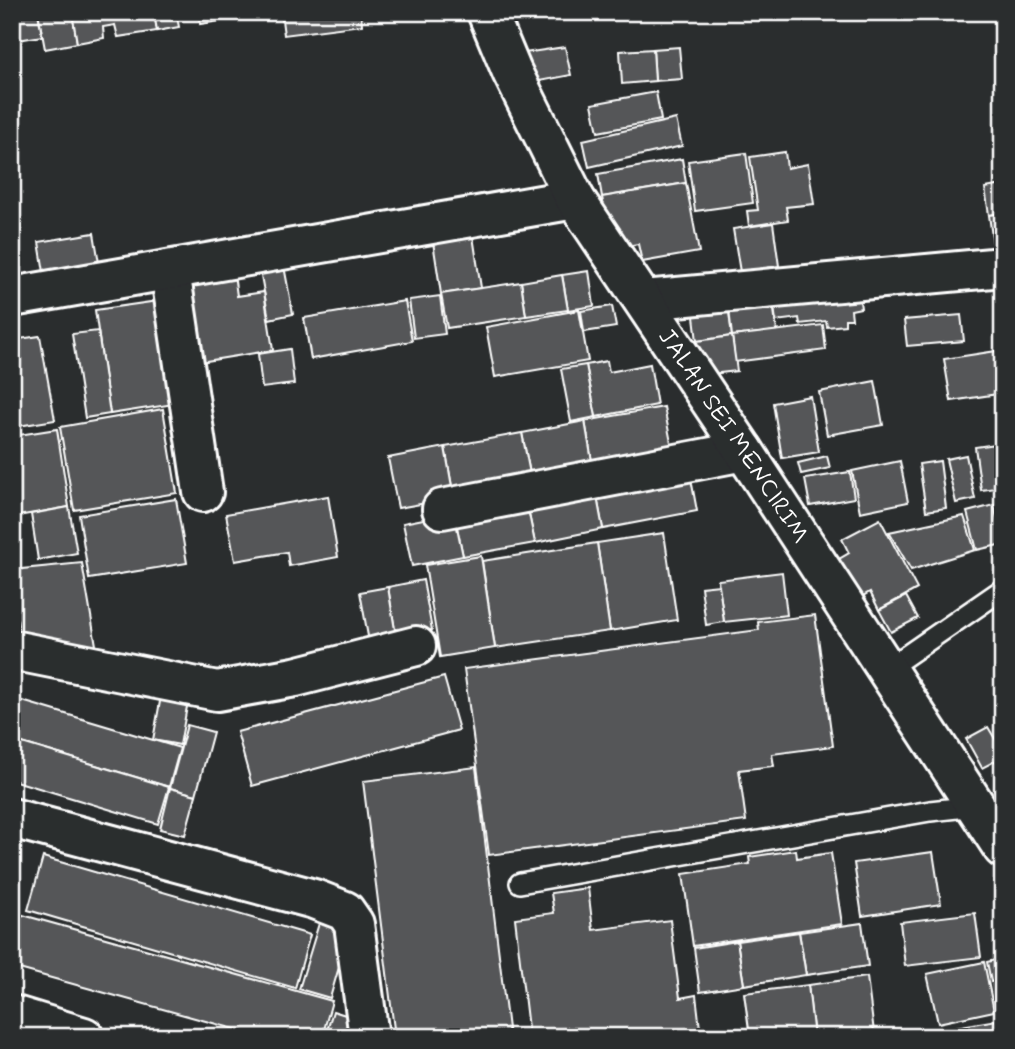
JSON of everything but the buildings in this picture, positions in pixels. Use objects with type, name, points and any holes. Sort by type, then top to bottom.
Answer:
[{"type":"street","name":"JALAN SEI MENCIRIM","points":[[487,12],[512,72],[575,199],[744,451],[1003,848]]},
{"type":"street","points":[[12,297],[575,199]]},
{"type":"street","points":[[643,300],[1003,267]]},
{"type":"street","points":[[170,270],[203,492]]},
{"type":"street","points":[[442,509],[744,451]]},
{"type":"street","points":[[12,650],[217,691],[295,677],[416,646]]},
{"type":"street","points":[[12,818],[322,901],[345,911],[354,924],[369,1037]]},
{"type":"street","points":[[12,1015],[84,1037]]},
{"type":"lane","points":[[887,669],[1003,589]]},
{"type":"lane","points":[[520,883],[930,811],[975,806]]}]
